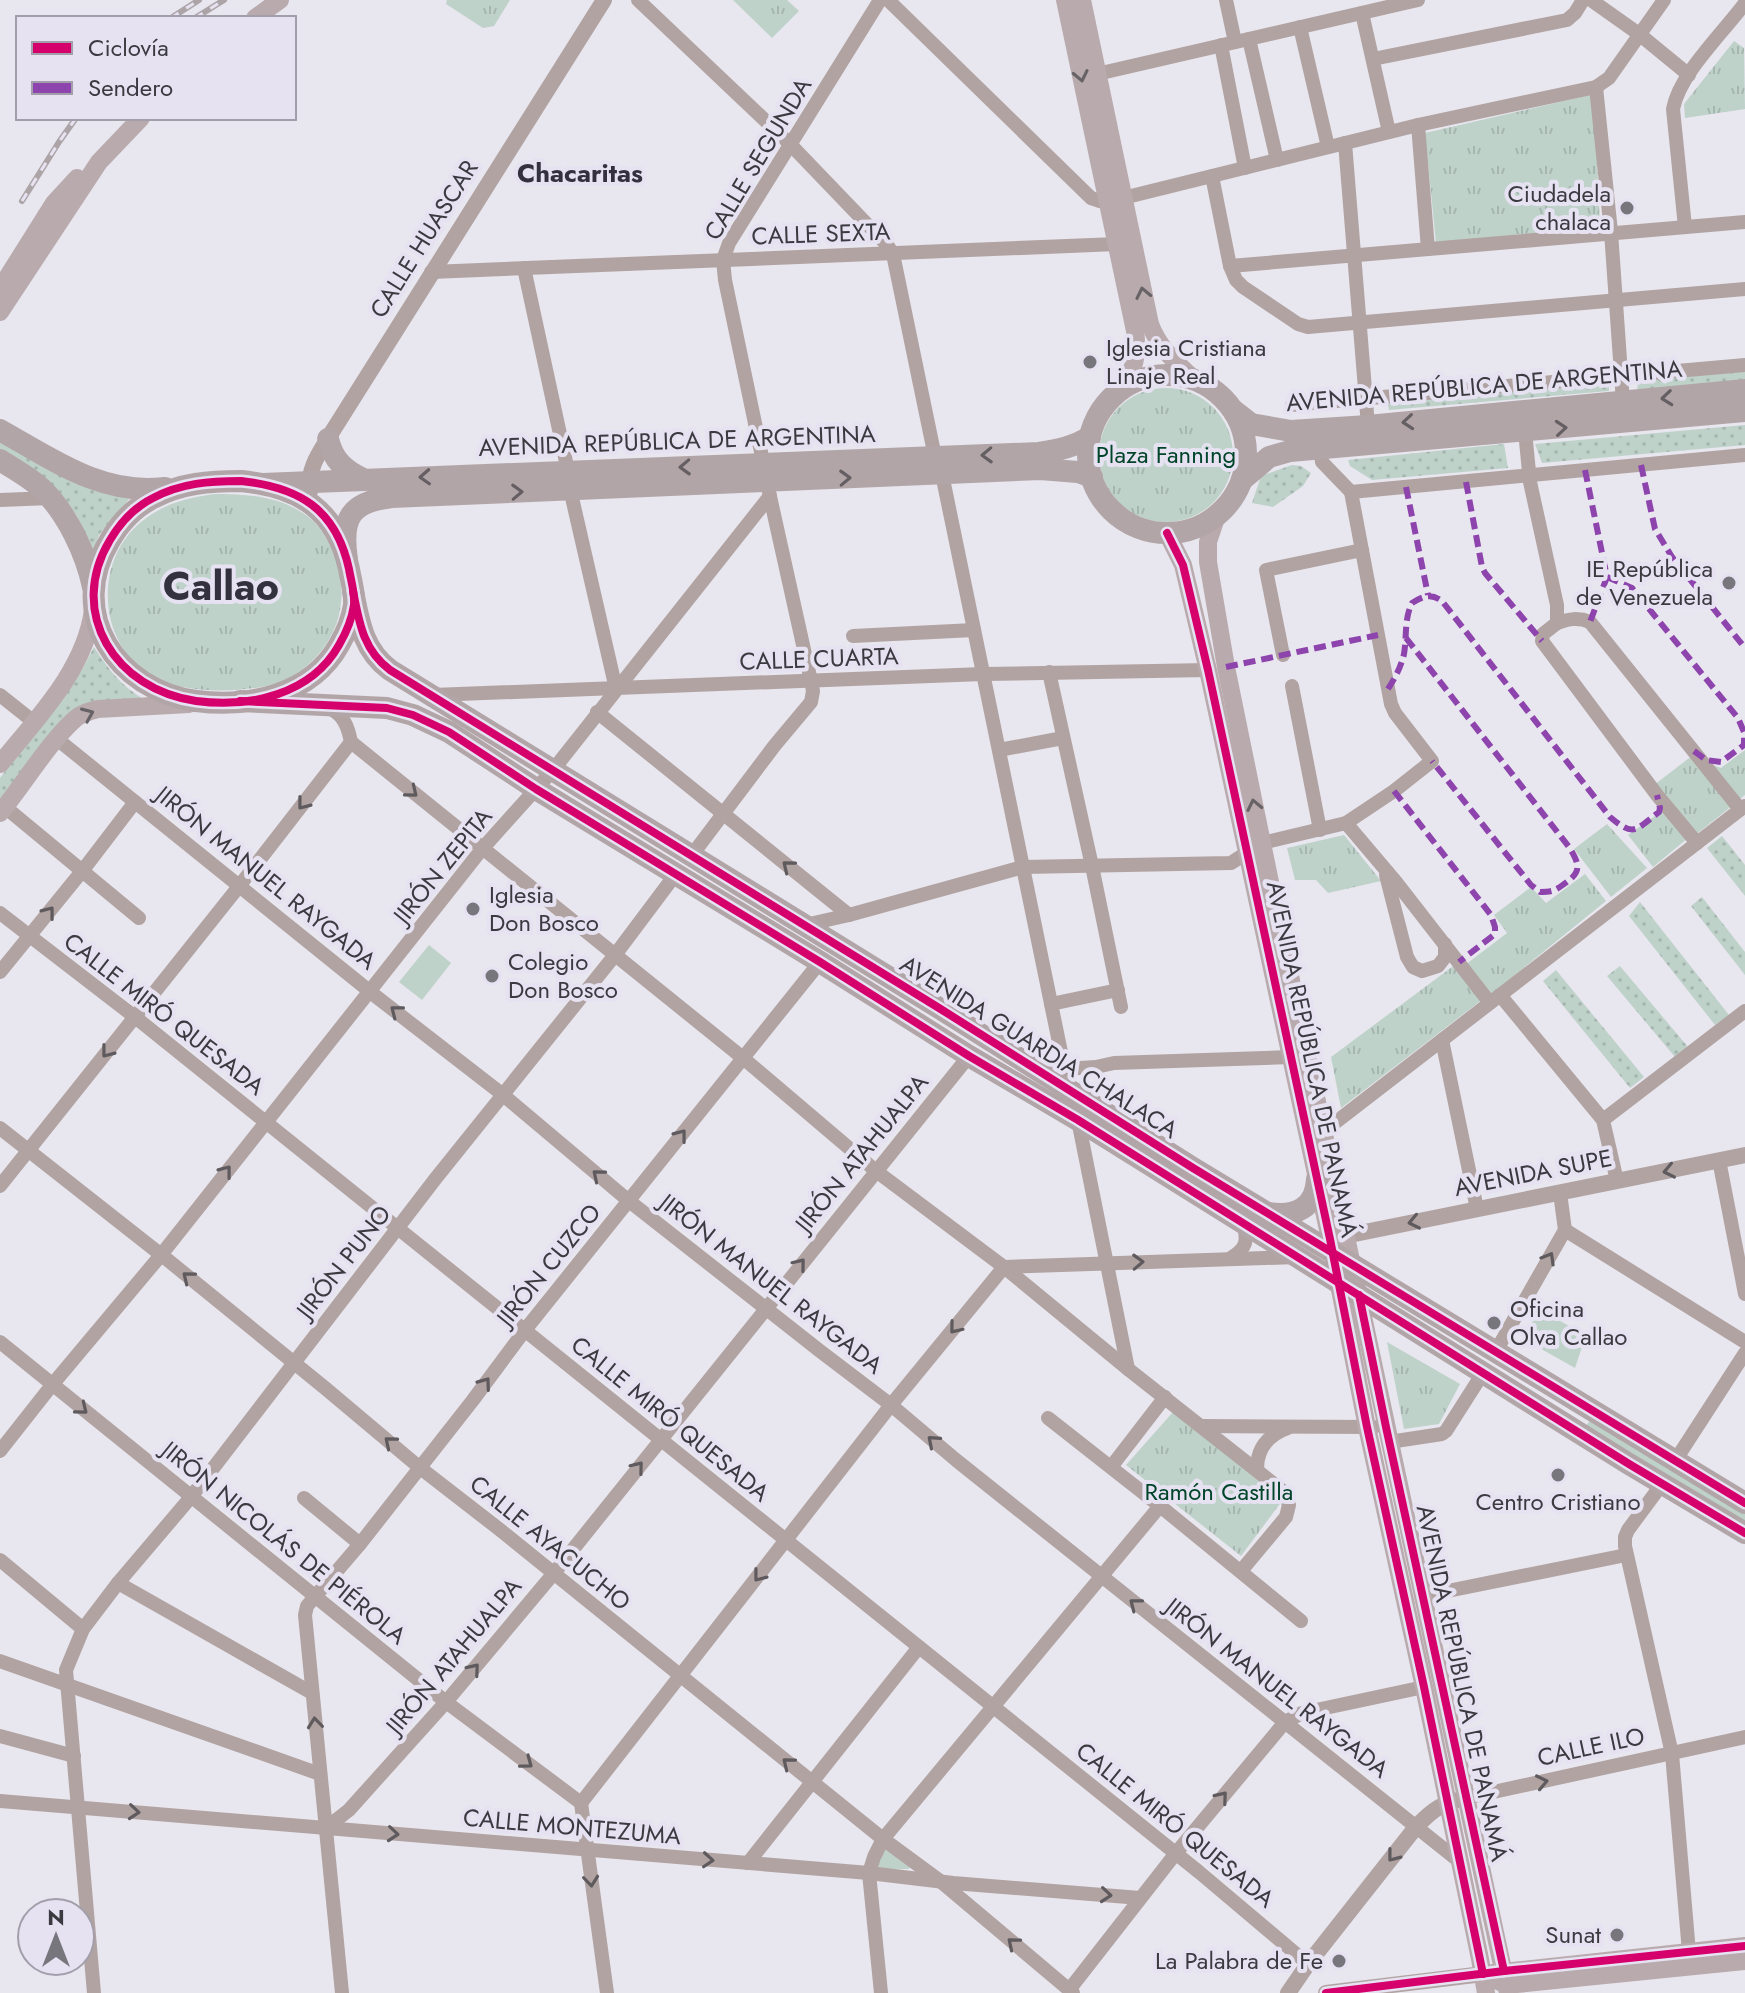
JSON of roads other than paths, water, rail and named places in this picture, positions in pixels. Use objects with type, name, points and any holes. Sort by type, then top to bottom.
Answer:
[{"type":"main road","points":[[258,16],[280,0]]},
{"type":"main road","points":[[1065,0],[1116,200],[1154,337],[1166,354],[1196,381],[1223,398],[1233,410],[1246,444],[1246,463],[1236,493],[1217,515],[1194,528],[1167,533],[1129,523],[1112,511],[1092,477],[1088,457],[1090,437],[1101,412],[1130,375],[1138,351],[1117,244],[1116,200],[1082,0]]},
{"type":"main road","points":[[0,289],[64,191],[103,158],[139,120]]},
{"type":"main road","points":[[0,312],[103,158]]},
{"type":"main road","points":[[1120,391],[1157,376],[1196,381]]},
{"type":"main road","name":"AVENIDA REPÚBLICA DE ARGENTINA","points":[[1233,410],[1251,424],[1291,431],[1745,390]]},
{"type":"main road","name":"AVENIDA REPÚBLICA DE ARGENTINA","points":[[1242,480],[1269,457],[1290,451],[1745,411]]},
{"type":"main road","points":[[0,430],[79,474],[131,490],[220,481],[263,484],[290,492],[318,510],[336,531],[347,560],[354,605],[337,650],[318,672],[280,694],[240,701],[86,712],[76,718],[57,739],[2,810]]},
{"type":"main road","name":"AVENIDA REPÚBLICA DE ARGENTINA","points":[[263,484],[364,479],[767,480],[938,466],[1062,450],[1090,437]]},
{"type":"main road","points":[[328,439],[340,465],[347,472],[364,479]]},
{"type":"main road","points":[[0,460],[27,477],[51,498],[69,526],[84,558],[102,634],[114,656],[129,673],[155,690],[194,701],[215,702]]},
{"type":"main road","name":"AVENIDA REPÚBLICA DE ARGENTINA","points":[[938,466],[1063,469],[1092,477]]},
{"type":"main road","name":"AVENIDA REPÚBLICA DE ARGENTINA","points":[[347,560],[344,534],[349,516],[360,506],[379,498],[569,480]]},
{"type":"main road","points":[[0,764],[66,678],[85,645],[101,559],[116,531],[135,509],[180,486]]},
{"type":"main road","name":"AVENIDA REPÚBLICA DE PANAMÁ","points":[[1217,515],[1208,542],[1208,562],[1291,1057],[1317,1179],[1340,1255],[1423,1596],[1457,1800],[1459,1861],[1486,1993]]},
{"type":"main road","name":"AVENIDA REPÚBLICA DE PANAMÁ","points":[[1167,533],[1183,565],[1323,1132],[1340,1255]]},
{"type":"main road","name":"AVENIDA GUARDIA CHALACA","points":[[353,591],[361,631],[379,661],[939,1008],[1066,1080],[1244,1223],[1299,1257],[1340,1255]]},
{"type":"main road","name":"AVENIDA GUARDIA CHALACA","points":[[240,701],[387,708],[413,715],[449,732],[969,1056],[1078,1120],[1268,1213],[1745,1503]]},
{"type":"main road","points":[[747,918],[759,897]]},
{"type":"main road","points":[[924,1028],[939,1008]]},
{"type":"main road","points":[[1268,1213],[1294,1213],[1306,1207],[1317,1189],[1317,1179]]},
{"type":"main road","name":"AVENIDA GUARDIA CHALACA","points":[[1340,1255],[1359,1295],[1745,1533]]},
{"type":"main road","name":"AVENIDA REPÚBLICA DE PANAMÁ","points":[[1359,1295],[1424,1687],[1506,1983]]},
{"type":"main road","points":[[1573,1429],[1587,1406]]},
{"type":"main road","points":[[1573,1979],[1689,1952],[1745,1946]]},
{"type":"main road","points":[[1483,1974],[1506,1983],[1745,1961]]},
{"type":"street","name":"CALLE HUASCAR","points":[[309,482],[312,465],[604,0]]},
{"type":"street","points":[[638,0],[790,144],[893,254],[1066,1080],[1114,1063],[1291,1057]]},
{"type":"street","name":"CALLE SEGUNDA","points":[[811,681],[736,337],[723,260],[729,243],[880,0]]},
{"type":"street","points":[[888,0],[1091,198],[1100,201],[1116,200],[1418,125],[1596,87],[1609,78],[1664,0]]},
{"type":"street","points":[[1226,0],[1235,42],[1277,160]]},
{"type":"street","points":[[1097,74],[1362,13],[1391,3],[1418,0]]},
{"type":"street","points":[[1373,59],[1567,20],[1583,0]]},
{"type":"street","points":[[1591,0],[1689,75]]},
{"type":"street","points":[[1740,10],[1745,29]]},
{"type":"street","points":[[1685,227],[1673,109],[1675,99],[1689,75],[1740,10]]},
{"type":"street","points":[[1362,13],[1389,132]]},
{"type":"street","points":[[1300,27],[1328,147]]},
{"type":"street","points":[[1235,42],[1245,168]]},
{"type":"street","points":[[1596,87],[1611,232],[1623,402]]},
{"type":"street","points":[[1418,125],[1428,249]]},
{"type":"street","points":[[1345,143],[1368,426]]},
{"type":"street","points":[[1212,176],[1230,266],[1236,280],[1298,324],[1308,327],[1745,289]]},
{"type":"street","points":[[1230,266],[1745,222]]},
{"type":"street","name":"CALLE SEXTA","points":[[431,272],[1117,244]]},
{"type":"street","points":[[524,268],[616,689]]},
{"type":"street","points":[[1292,405],[1745,365]]},
{"type":"street","points":[[1525,431],[1530,475],[1557,605],[1557,623]]},
{"type":"street","points":[[805,925],[1023,867],[1234,862],[1254,848],[1346,823],[1432,761],[1391,704],[1351,492],[1322,462],[1320,448]]},
{"type":"street","points":[[1351,492],[1745,455]]},
{"type":"street","name":"JIRÓN ZEPITA","points":[[0,1451],[161,1255],[482,849],[553,770],[616,689],[767,480]]},
{"type":"street","points":[[309,482],[318,510]]},
{"type":"street","points":[[0,500],[51,498]]},
{"type":"street","points":[[1283,655],[1266,570],[1362,550]]},
{"type":"street","points":[[1323,1132],[1697,843],[1743,807],[1590,622],[1581,618],[1557,623],[1543,634],[1542,641],[1657,795],[1697,843]]},
{"type":"street","points":[[853,636],[974,630]]},
{"type":"street","name":"CALLE CUARTA","points":[[431,695],[983,674],[1208,670]]},
{"type":"street","points":[[1049,672],[1121,1007]]},
{"type":"street","points":[[692,855],[811,702],[811,681]]},
{"type":"street","points":[[1292,686],[1320,830]]},
{"type":"street","points":[[0,695],[34,722]]},
{"type":"street","points":[[313,703],[341,715],[349,729],[351,742],[743,1058],[876,1171],[1004,1267],[1284,1492],[1289,1505],[1286,1517],[1241,1571]]},
{"type":"street","points":[[597,712],[849,915]]},
{"type":"street","points":[[999,750],[1063,738]]},
{"type":"street","name":"JIRÓN MANUEL RAYGADA","points":[[57,739],[502,1094],[629,1201],[891,1405],[1459,1861]]},
{"type":"street","points":[[0,1186],[351,742]]},
{"type":"street","points":[[0,972],[135,802]]},
{"type":"street","points":[[2,810],[83,870],[139,918]]},
{"type":"street","points":[[1346,823],[1445,944],[1603,1120],[1617,1181]]},
{"type":"street","points":[[1384,869],[1407,957],[1413,967],[1422,971],[1438,966],[1445,957],[1445,944]]},
{"type":"street","name":"JIRÓN PUNO","points":[[94,1993],[66,1670],[83,1629],[191,1497],[675,875]]},
{"type":"street","name":"CALLE MIRÓ QUESADA","points":[[0,913],[135,1017],[1176,1853],[1308,1964]]},
{"type":"street","name":"JIRÓN CUZCO","points":[[315,1598],[820,962]]},
{"type":"street","points":[[1051,1004],[1118,990]]},
{"type":"street","points":[[1603,1120],[1745,1011]]},
{"type":"street","points":[[1442,1040],[1477,1209]]},
{"type":"street","name":"JIRÓN ATAHUALPA","points":[[326,1828],[349,1810],[446,1702],[554,1573],[969,1056]]},
{"type":"street","points":[[1078,1120],[1128,1369]]},
{"type":"street","name":"CALLE AYACUCHO","points":[[0,1128],[883,1839],[940,1881],[1071,1991]]},
{"type":"street","name":"AVENIDA SUPE","points":[[1340,1255],[1477,1209],[1745,1155]]},
{"type":"street","points":[[1719,1160],[1745,1294]]},
{"type":"street","points":[[1496,1351],[1565,1230],[1560,1193]]},
{"type":"street","points":[[1231,1258],[1246,1243],[1244,1223]]},
{"type":"street","points":[[1565,1230],[1745,1342]]},
{"type":"street","points":[[607,1993],[581,1803],[891,1405],[1004,1267],[1299,1257]]},
{"type":"street","name":"JIRÓN NICOLÁS DE PIÉROLA","points":[[0,1342],[446,1702],[581,1803]]},
{"type":"street","points":[[1675,1461],[1745,1353]]},
{"type":"street","points":[[1202,1426],[1292,1426],[1442,1434],[1483,1373]]},
{"type":"street","points":[[1111,1467],[1165,1397]]},
{"type":"street","points":[[1048,1418],[1301,1621]]},
{"type":"street","points":[[1257,1469],[1265,1442],[1292,1426]]},
{"type":"street","points":[[1662,1484],[1628,1530],[1625,1537],[1626,1555],[1672,1754],[1689,1952]]},
{"type":"street","points":[[304,1498],[360,1544]]},
{"type":"street","points":[[881,1993],[869,1873],[883,1839],[1160,1506]]},
{"type":"street","points":[[1423,1596],[1626,1555]]},
{"type":"street","points":[[0,1560],[83,1629]]},
{"type":"street","points":[[118,1583],[312,1693]]},
{"type":"street","points":[[315,1598],[307,1606],[305,1615],[342,1993]]},
{"type":"street","points":[[748,1863],[919,1647]]},
{"type":"street","points":[[0,1661],[320,1774]]},
{"type":"street","points":[[1071,1991],[1140,1898],[1285,1722],[1302,1713],[1424,1687]]},
{"type":"street","points":[[0,1736],[74,1756]]},
{"type":"street","name":"CALLE ILO","points":[[1457,1800],[1745,1737]]},
{"type":"street","points":[[1288,1993],[1416,1827],[1430,1812],[1457,1800]]},
{"type":"street","name":"CALLE MONTEZUMA","points":[[0,1801],[1140,1898]]},
{"type":"street","points":[[1326,1993],[1400,1988],[1483,1974]]},
{"type":"railway","points":[[174,16],[199,0]]},
{"type":"railway","points":[[198,16],[224,0]]},
{"type":"railway","points":[[22,201],[75,120]]},
{"type":"place","name":"Ciudadela chalaca","points":[[1627,208]]},
{"type":"place","name":"Iglesia Cristiana Linaje Real","points":[[1090,362]]},
{"type":"place","name":"IE República de Venezuela","points":[[1729,583]]},
{"type":"place","name":"Iglesia Don Bosco","points":[[473,909]]},
{"type":"place","name":"Colegio Don Bosco","points":[[492,976]]},
{"type":"place","name":"Oficina Olva Callao","points":[[1494,1323]]},
{"type":"place","name":"Centro Cristiano","points":[[1558,1475]]},
{"type":"place","name":"Sunat","points":[[1617,1935]]},
{"type":"place","name":"La Palabra de Fe","points":[[1339,1961]]},
{"type":"district","name":"Chacaritas","points":[[580,173]]},
{"type":"district","name":"Callao","points":[[221,586]]},
{"type":"park label","name":"Plaza Fanning","points":[[1166,455]]},
{"type":"park label","name":"Ramón Castilla","points":[[1219,1492]]}]
